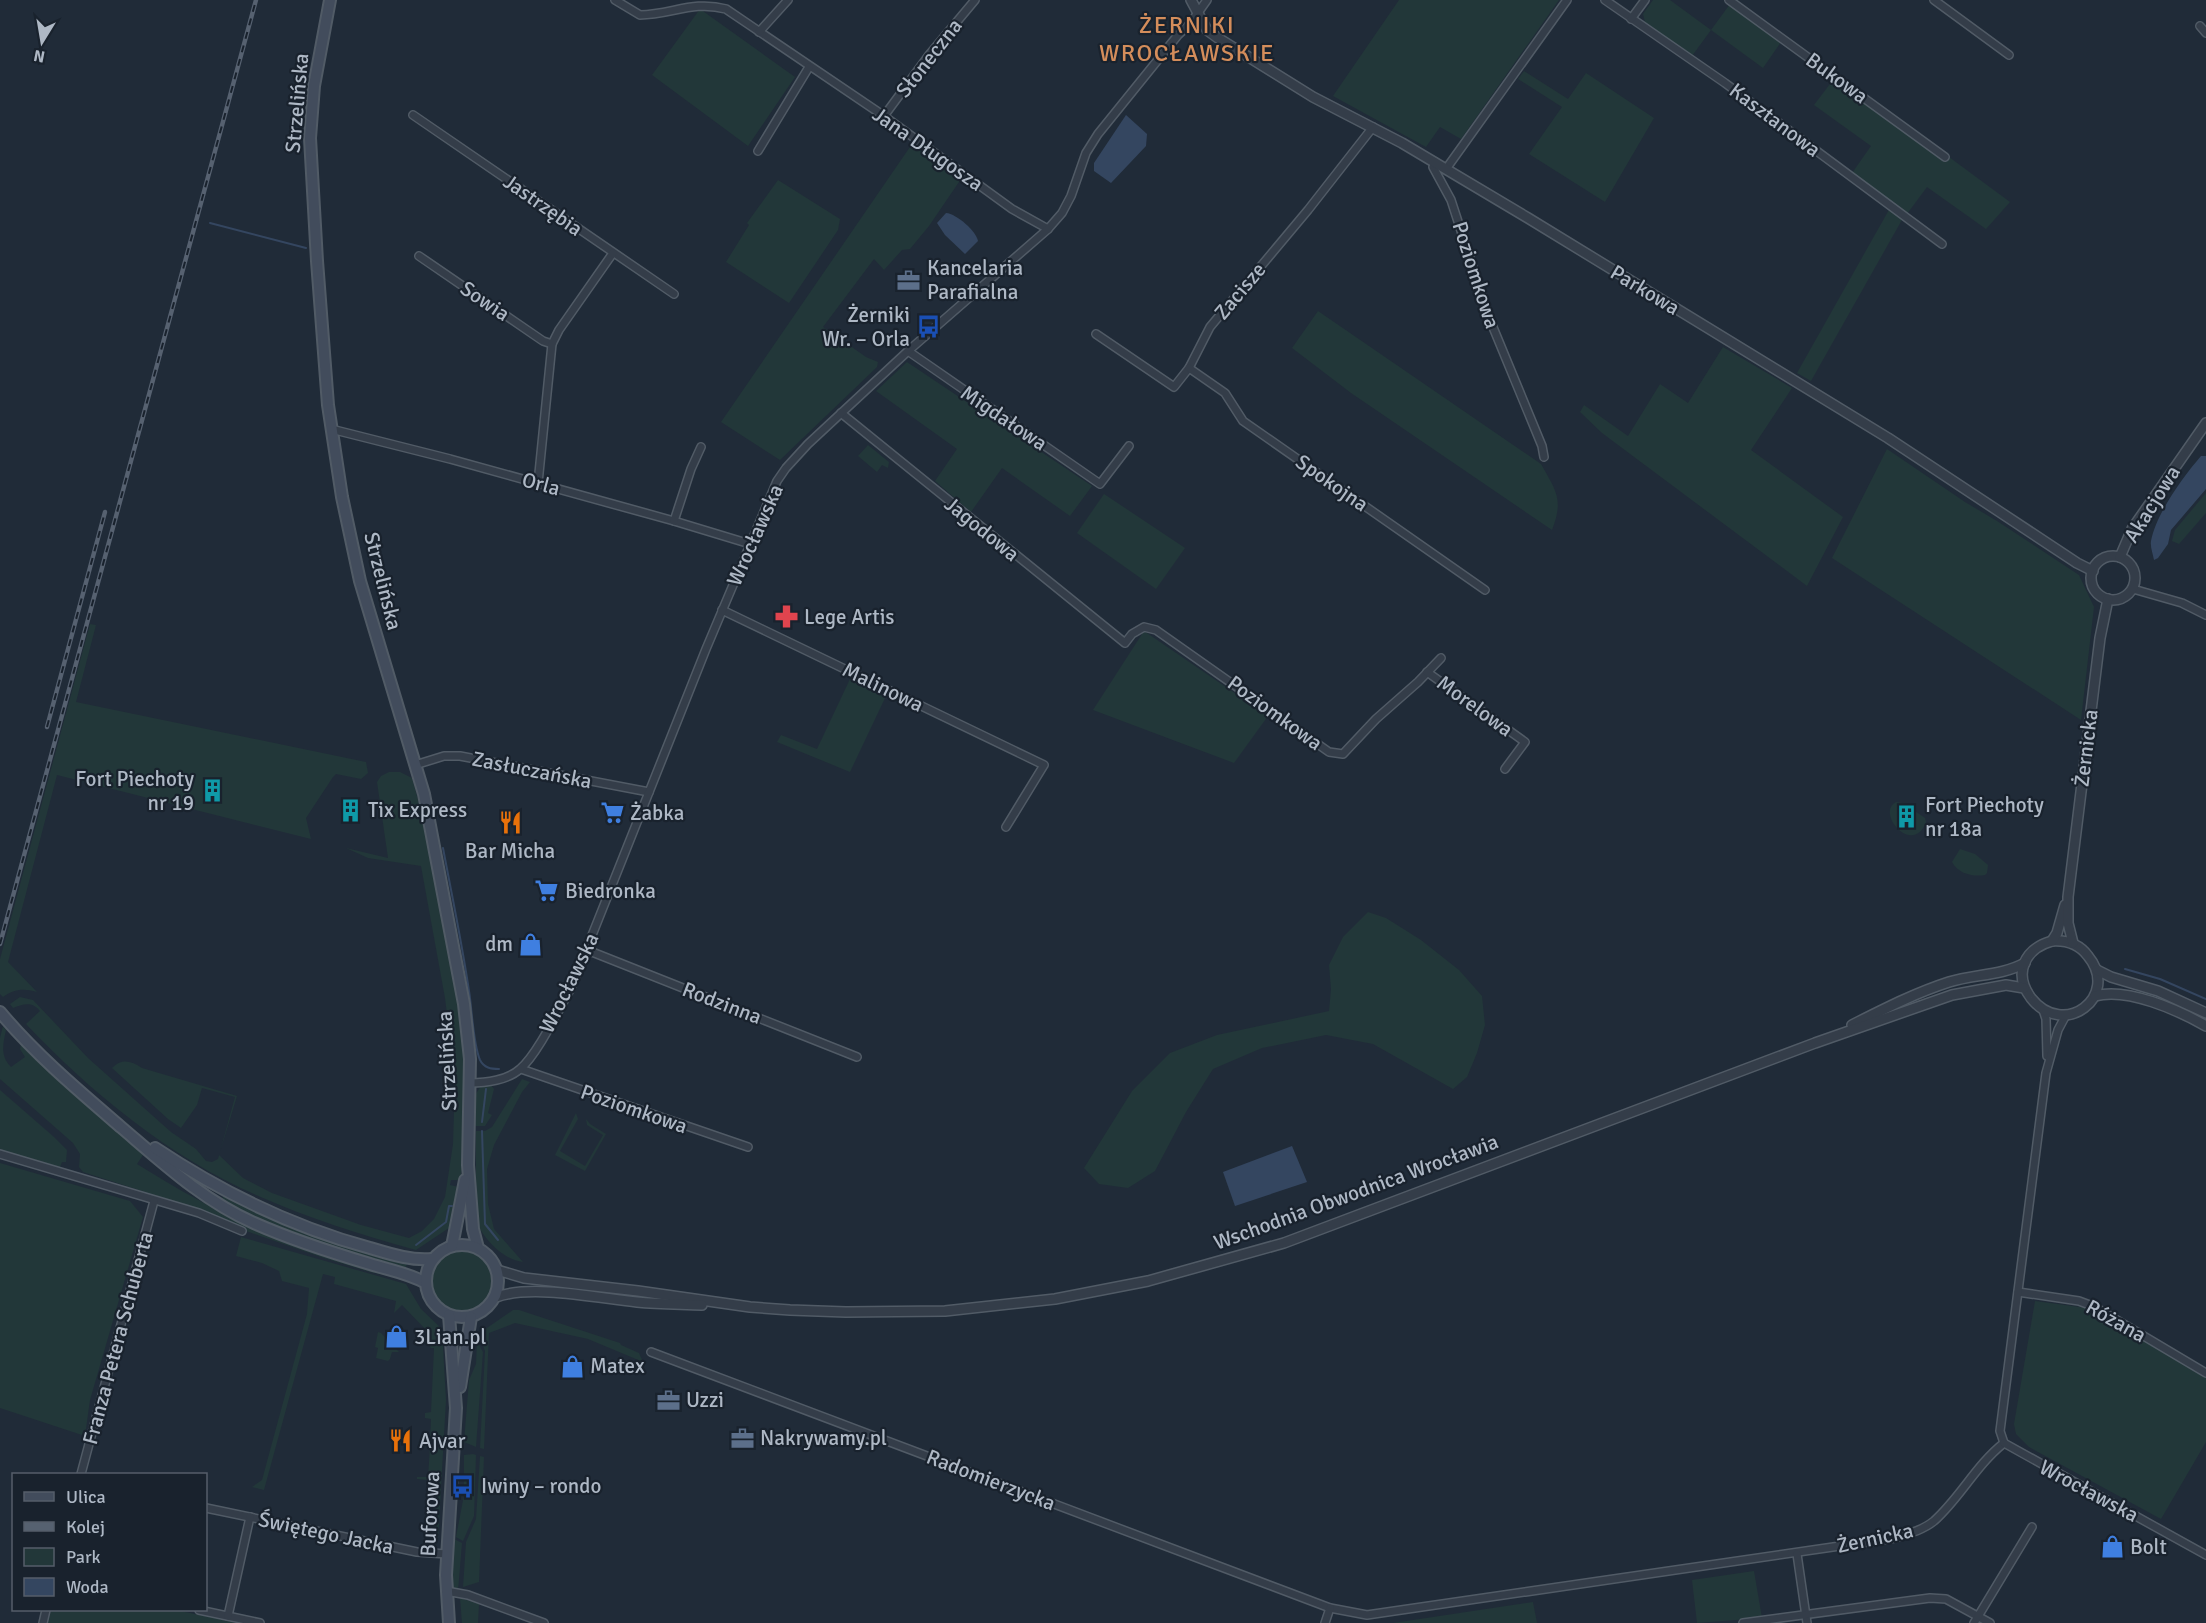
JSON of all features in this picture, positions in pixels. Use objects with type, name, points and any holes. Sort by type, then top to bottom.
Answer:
[{"type":"main road","name":"Strzelińska","points":[[330,0],[314,86],[310,138],[317,261],[331,429],[342,497],[360,581],[424,794],[464,1004],[470,1083],[468,1165],[472,1229],[478,1248]]},
{"type":"main road","points":[[0,1012],[46,1061],[191,1186],[243,1218],[306,1244],[426,1282]]},
{"type":"main road","points":[[93,1103],[189,1171],[256,1207],[301,1226],[362,1246],[411,1259],[432,1259]]},
{"type":"main road","name":"Strzelińska","points":[[452,1246],[468,1165]]},
{"type":"main road","points":[[452,1246],[478,1248],[493,1261],[497,1270],[499,1280],[496,1297],[481,1312],[471,1317],[449,1315],[440,1310],[432,1302],[427,1292],[427,1272],[432,1259],[452,1246]]},
{"type":"main road","name":"Buforowa","points":[[449,1315],[456,1407]]},
{"type":"main road","name":"Buforowa","points":[[449,1623],[446,1591],[447,1554],[456,1407],[471,1317]]},
{"type":"street","name":"Jana Długosza","points":[[615,0],[640,15],[699,3],[716,4],[884,116],[1012,209],[1048,230]]},
{"type":"street","points":[[759,32],[788,0]]},
{"type":"street","name":"Słoneczna","points":[[884,116],[929,55],[975,0]]},
{"type":"street","name":"Parkowa","points":[[1191,0],[1207,30],[1218,38],[1313,97],[1446,168],[1887,438],[2093,571]]},
{"type":"street","name":"Wrocławska","points":[[520,1069],[553,1021],[571,988],[722,609],[769,496],[786,468],[908,351],[1048,230],[1062,213],[1071,196],[1086,153],[1098,134],[1207,0]]},
{"type":"street","points":[[1446,168],[1567,0]]},
{"type":"street","name":"Kasztanowa","points":[[1605,0],[1725,83],[1942,244]]},
{"type":"street","points":[[1631,19],[1645,0]]},
{"type":"street","name":"Bukowa","points":[[1729,0],[1945,157]]},
{"type":"street","points":[[1934,0],[2009,55]]},
{"type":"street","points":[[2200,26],[2206,33]]},
{"type":"street","points":[[758,151],[809,67]]},
{"type":"street","name":"Jastrzębia","points":[[413,116],[674,294]]},
{"type":"street","name":"Zacisze","points":[[1096,334],[1174,387],[1189,368],[1210,327],[1308,210],[1373,127]]},
{"type":"street","name":"Poziomkowa","points":[[1435,162],[1433,167],[1451,200],[1490,320],[1542,446],[1544,457]]},
{"type":"street","points":[[538,483],[552,344],[559,330],[613,253]]},
{"type":"street","name":"Sowia","points":[[419,256],[552,344]]},
{"type":"street","name":"Migdałowa","points":[[908,351],[1101,484],[1129,446]]},
{"type":"street","name":"Spokojna","points":[[1189,368],[1225,393],[1243,421],[1485,590]]},
{"type":"street","name":"Jagodowa","points":[[841,413],[1125,643]]},
{"type":"street","name":"Akacjowa","points":[[2120,557],[2139,518],[2206,423]]},
{"type":"street","name":"Orla","points":[[331,429],[538,483],[750,544]]},
{"type":"street","points":[[674,521],[691,469],[701,447]]},
{"type":"street","points":[[2111,556],[2120,557],[2128,562],[2134,573],[2133,589],[2118,600],[2100,596],[2095,590],[2093,571],[2102,560],[2111,556]]},
{"type":"street","points":[[2133,589],[2182,603],[2206,615]]},
{"type":"street","name":"Żernicka","points":[[2073,943],[2068,923],[2068,897],[2100,638],[2108,599]]},
{"type":"street","name":"Malinowa","points":[[722,609],[1044,765],[1006,827]]},
{"type":"street","name":"Poziomkowa","points":[[1125,643],[1132,634],[1144,627],[1156,630],[1329,752],[1337,754],[1343,754],[1376,719],[1441,658]]},
{"type":"street","name":"Morelowa","points":[[1427,672],[1525,742],[1505,769]]},
{"type":"street","name":"Zasłuczańska","points":[[415,765],[444,756],[460,756],[649,792]]},
{"type":"street","name":"Żernicka","points":[[2052,941],[2057,933],[2068,897]]},
{"type":"street","points":[[2004,1443],[2000,1431],[2048,1061],[2046,1020],[2043,1010],[2024,988],[2022,972],[2032,951],[2043,944],[2052,941],[2073,943],[2087,954],[2097,970],[2098,982],[2095,996],[2086,1007],[2066,1015],[2056,1015],[2043,1010]]},
{"type":"street","name":"Rodzinna","points":[[587,950],[857,1057]]},
{"type":"street","name":"Wschodnia Obwodnica Wrocławia","points":[[1815,1043],[1899,1001],[1951,981],[2005,972],[2025,963]]},
{"type":"street","points":[[2097,970],[2111,977],[2158,991],[2206,1014]]},
{"type":"street","name":"Wschodnia Obwodnica Wrocławia","points":[[496,1297],[514,1292],[534,1292],[641,1302],[846,1312],[945,1311],[1055,1299],[1148,1281],[1295,1239],[1815,1043],[1952,995],[2006,985],[2024,988]]},
{"type":"street","points":[[2095,996],[2108,994],[2134,997],[2182,1014],[2206,1026]]},
{"type":"street","points":[[2048,1061],[2058,1030],[2066,1015]]},
{"type":"street","points":[[470,1083],[505,1077],[520,1069]]},
{"type":"street","name":"Poziomkowa","points":[[520,1069],[748,1148]]},
{"type":"street","points":[[0,1154],[199,1213],[242,1231]]},
{"type":"street","name":"Franza Petera Schuberta","points":[[81,1473],[154,1201]]},
{"type":"street","name":"Wschodnia Obwodnica Wrocławia","points":[[497,1270],[524,1278],[638,1290],[750,1307]]},
{"type":"street","name":"Różana","points":[[2018,1292],[2079,1301],[2095,1306],[2206,1373]]},
{"type":"street","name":"Radomierzycka","points":[[651,1352],[1330,1608]]},
{"type":"street","name":"Wrocławska","points":[[2004,1443],[2206,1555]]},
{"type":"street","name":"Żernicka","points":[[1330,1608],[1367,1615],[1397,1612],[1895,1538],[1921,1529],[1934,1521],[2004,1443]]},
{"type":"street","name":"Świętego Jacka","points":[[207,1508],[417,1552],[447,1554]]},
{"type":"street","points":[[228,1616],[250,1517]]},
{"type":"street","points":[[1976,1620],[2032,1527]]},
{"type":"street","points":[[1797,1554],[1807,1619]]},
{"type":"street","points":[[446,1591],[468,1595],[544,1623]]},
{"type":"street","points":[[1743,1623],[1807,1619],[1930,1598],[1946,1599],[1976,1620],[1990,1623]]},
{"type":"street","points":[[1325,1623],[1330,1608]]},
{"type":"street","points":[[204,1611],[260,1623]]},
{"type":"green space","points":[[1399,0],[1559,0],[1461,139],[1440,127],[1426,147],[1333,96]]},
{"type":"green space","points":[[1653,0],[1670,0],[1711,30],[1692,56],[1645,22],[1643,14]]},
{"type":"green space","points":[[1730,4],[1781,42],[1763,68],[1711,30]]},
{"type":"green space","points":[[700,9],[795,77],[748,146],[652,75]]},
{"type":"green space","points":[[1524,71],[1568,99],[1586,73],[1654,118],[1605,202],[1529,154],[1562,107],[1518,79]]},
{"type":"green space","points":[[1833,80],[1945,161],[1949,157],[2010,202],[1986,229],[1927,187],[1907,214],[1852,173],[1871,146],[1814,105]]},
{"type":"green space","points":[[912,144],[961,179],[929,226],[910,249],[902,250],[884,270],[874,259],[823,327],[866,357],[878,362],[877,367],[780,460],[721,422]]},
{"type":"green space","points":[[778,180],[840,219],[838,230],[789,303],[726,262],[749,225],[747,223]]},
{"type":"green space","points":[[1890,208],[1903,218],[1811,381],[1797,373]]},
{"type":"green space","points":[[1318,311],[1541,464],[1557,496],[1556,519],[1552,530],[1351,393],[1292,348]]},
{"type":"green space","points":[[1723,347],[1792,388],[1751,450],[1843,517],[1807,586],[1602,433],[1580,412],[1584,405],[1628,436],[1660,384],[1688,403]]},
{"type":"green space","points":[[907,362],[1092,486],[1070,516],[1002,468],[971,512],[935,481],[957,449],[876,391]]},
{"type":"green space","points":[[868,445],[889,462],[888,468],[882,465],[877,472],[858,456]]},
{"type":"green space","points":[[1887,449],[2079,575],[2094,607],[2081,720],[1832,558]]},
{"type":"green space","points":[[2206,493],[2206,513],[2179,544],[2172,541],[2175,530]]},
{"type":"green space","points":[[1104,494],[1185,548],[1156,589],[1077,533]]},
{"type":"green space","points":[[90,624],[96,625],[76,702],[366,762],[368,773],[361,779],[336,774],[333,777],[306,818],[311,839],[57,775],[8,962],[37,992],[19,990],[3,997],[0,994],[0,959]]},
{"type":"green space","points":[[1144,631],[1268,716],[1234,763],[1093,710]]},
{"type":"green space","points":[[850,679],[886,696],[850,772],[777,742],[781,735],[817,749]]},
{"type":"green space","points":[[389,772],[400,772],[412,778],[431,847],[465,1040],[465,1155],[460,1180],[451,1180],[450,1185],[459,1187],[452,1226],[416,1250],[295,1211],[224,1180],[193,1162],[162,1142],[104,1098],[51,1049],[26,1024],[40,1011],[37,1008],[27,1004],[13,1008],[10,1004],[20,997],[33,1000],[88,1058],[171,1132],[196,1149],[206,1161],[212,1162],[218,1159],[219,1155],[243,1178],[272,1193],[361,1225],[409,1238],[422,1231],[434,1219],[445,1197],[453,1144],[454,1072],[445,998],[421,866],[368,858],[346,848],[388,858],[377,782],[381,776]]},
{"type":"green space","points":[[1896,802],[1903,803],[1925,818],[1926,822],[1920,832],[1913,835],[1905,834],[1898,829],[1890,815],[1891,807]]},
{"type":"green space","points":[[1960,849],[1975,854],[1988,865],[1987,873],[1975,876],[1958,869],[1952,862]]},
{"type":"green space","points":[[1368,912],[1386,918],[1421,940],[1459,970],[1482,996],[1485,1025],[1467,1077],[1453,1089],[1373,1044],[1326,1035],[1262,1048],[1213,1069],[1186,1112],[1155,1171],[1128,1188],[1099,1184],[1084,1168],[1132,1091],[1170,1053],[1217,1035],[1329,1011],[1331,989],[1329,965],[1343,937]]},
{"type":"green space","points":[[3,1026],[6,1030],[4,1054],[11,1067],[25,1057],[20,1049],[21,1044],[49,1072],[161,1166],[143,1155],[137,1164],[201,1202],[265,1232],[331,1258],[403,1279],[324,1258],[246,1231],[201,1210],[83,1172],[79,1167],[80,1154],[73,1143],[0,1079],[0,1038]]},
{"type":"green space","points":[[130,1062],[142,1068],[237,1096],[220,1152],[235,1097],[202,1088],[197,1105],[181,1128],[112,1068],[119,1063]]},
{"type":"green space","points":[[522,1079],[530,1082],[522,1092],[494,1145],[487,1169],[488,1204],[494,1229],[523,1262],[516,1261],[498,1250],[480,1229],[477,1212],[476,1166],[476,1131],[485,1131],[492,1127]]},
{"type":"green space","points":[[491,1085],[494,1089],[488,1113],[492,1115],[485,1126],[473,1126],[475,1095],[481,1086]]},
{"type":"green space","points":[[0,1090],[67,1150],[66,1162],[62,1162],[60,1167],[0,1150]]},
{"type":"green space","points":[[576,1113],[578,1119],[560,1151],[585,1166],[603,1135],[587,1125],[586,1119],[606,1134],[585,1171],[555,1155]]},
{"type":"green space","points":[[0,1163],[130,1201],[143,1217],[90,1400],[85,1436],[0,1408]]},
{"type":"green space","points":[[223,1196],[289,1227],[407,1264],[405,1269],[291,1233],[226,1203],[222,1200]]},
{"type":"green space","points":[[241,1237],[406,1284],[421,1309],[442,1329],[446,1400],[438,1541],[434,1548],[426,1547],[429,1543],[432,1512],[427,1511],[428,1480],[417,1479],[417,1477],[428,1477],[430,1447],[418,1446],[418,1443],[430,1444],[431,1419],[425,1418],[425,1413],[431,1412],[434,1348],[431,1348],[423,1337],[428,1332],[402,1305],[394,1313],[396,1301],[334,1284],[335,1277],[323,1274],[264,1490],[252,1487],[262,1480],[307,1314],[309,1288],[282,1281],[279,1271],[262,1263],[236,1256]]},
{"type":"green space","points":[[462,1251],[479,1256],[487,1264],[492,1281],[487,1298],[479,1306],[462,1311],[445,1306],[437,1298],[432,1281],[437,1264],[445,1256]]},
{"type":"green space","points":[[2035,1301],[2087,1308],[2206,1377],[2206,1442],[2161,1519],[2029,1447],[2016,1434],[2014,1424]]},
{"type":"green space","points":[[513,1310],[620,1343],[639,1353],[643,1362],[588,1339],[515,1323],[489,1333],[484,1449],[480,1448],[485,1351],[481,1340],[484,1330]]},
{"type":"green space","points":[[378,1332],[399,1352],[392,1352],[388,1361],[376,1358],[378,1348],[375,1347]]},
{"type":"green space","points":[[477,1341],[483,1352],[476,1447],[464,1442],[469,1380],[476,1364]]},
{"type":"green space","points":[[464,1455],[476,1455],[474,1516],[463,1541],[456,1537],[464,1495]]},
{"type":"green space","points":[[480,1456],[484,1457],[479,1582],[463,1587],[466,1542],[476,1519]]},
{"type":"green space","points":[[454,1539],[462,1543],[458,1591],[452,1590]]},
{"type":"green space","points":[[1754,1571],[1762,1618],[1697,1623],[1692,1580]]},
{"type":"green space","points":[[460,1598],[479,1604],[478,1623],[462,1623]]},
{"type":"green space","points":[[1533,1602],[1537,1623],[1393,1623]]},
{"type":"green space","points":[[51,1611],[181,1611],[237,1623],[48,1623]]},
{"type":"water","points":[[1126,115],[1147,134],[1146,146],[1111,183],[1094,171],[1094,163]]},
{"type":"water","points":[[946,213],[960,220],[977,237],[978,241],[965,254],[945,235],[937,223]]},
{"type":"water","points":[[2201,456],[2206,456],[2206,489],[2171,530],[2168,544],[2154,560],[2151,541],[2158,519],[2179,485]]},
{"type":"water","points":[[1292,1146],[1307,1182],[1235,1206],[1223,1172]]},
{"type":"waterway","points":[[210,223],[306,248]]},
{"type":"waterway","points":[[443,848],[478,1053],[482,1063],[499,1069]]},
{"type":"waterway","points":[[2125,969],[2160,979],[2206,999]]},
{"type":"waterway","points":[[482,1122],[486,1089]]},
{"type":"waterway","points":[[482,1131],[485,1224],[498,1240]]},
{"type":"waterway","points":[[416,1245],[446,1222],[449,1206],[452,1206]]},
{"type":"railway","points":[[0,944],[256,0]]},
{"type":"railway","points":[[47,727],[105,512]]},
{"type":"place","name":"Kancelaria Parafialna","points":[[909,280]]},
{"type":"place","name":"Żerniki Wr. – Orla","points":[[928,327]]},
{"type":"place","name":"Lege Artis","points":[[786,617]]},
{"type":"place","name":"Fort Piechoty nr 19","points":[[212,791]]},
{"type":"place","name":"Tix Express","points":[[350,810]]},
{"type":"place","name":"Żabka","points":[[612,813]]},
{"type":"place","name":"Fort Piechoty nr 18a","points":[[1907,817]]},
{"type":"place","name":"Bar Micha","points":[[510,823]]},
{"type":"place","name":"Biedronka","points":[[547,891]]},
{"type":"place","name":"dm","points":[[531,944]]},
{"type":"place","name":"3Lian.pl","points":[[396,1337]]},
{"type":"place","name":"Matex","points":[[572,1366]]},
{"type":"place","name":"Uzzi","points":[[668,1400]]},
{"type":"place","name":"Nakrywamy.pl","points":[[742,1438]]},
{"type":"place","name":"Ajvar","points":[[401,1441]]},
{"type":"place","name":"Iwiny – rondo","points":[[463,1486]]},
{"type":"place","name":"Bolt","points":[[2112,1547]]},
{"type":"district","name":"ŻERNIKI WROCŁAWSKIE","points":[[1187,39]]}]
